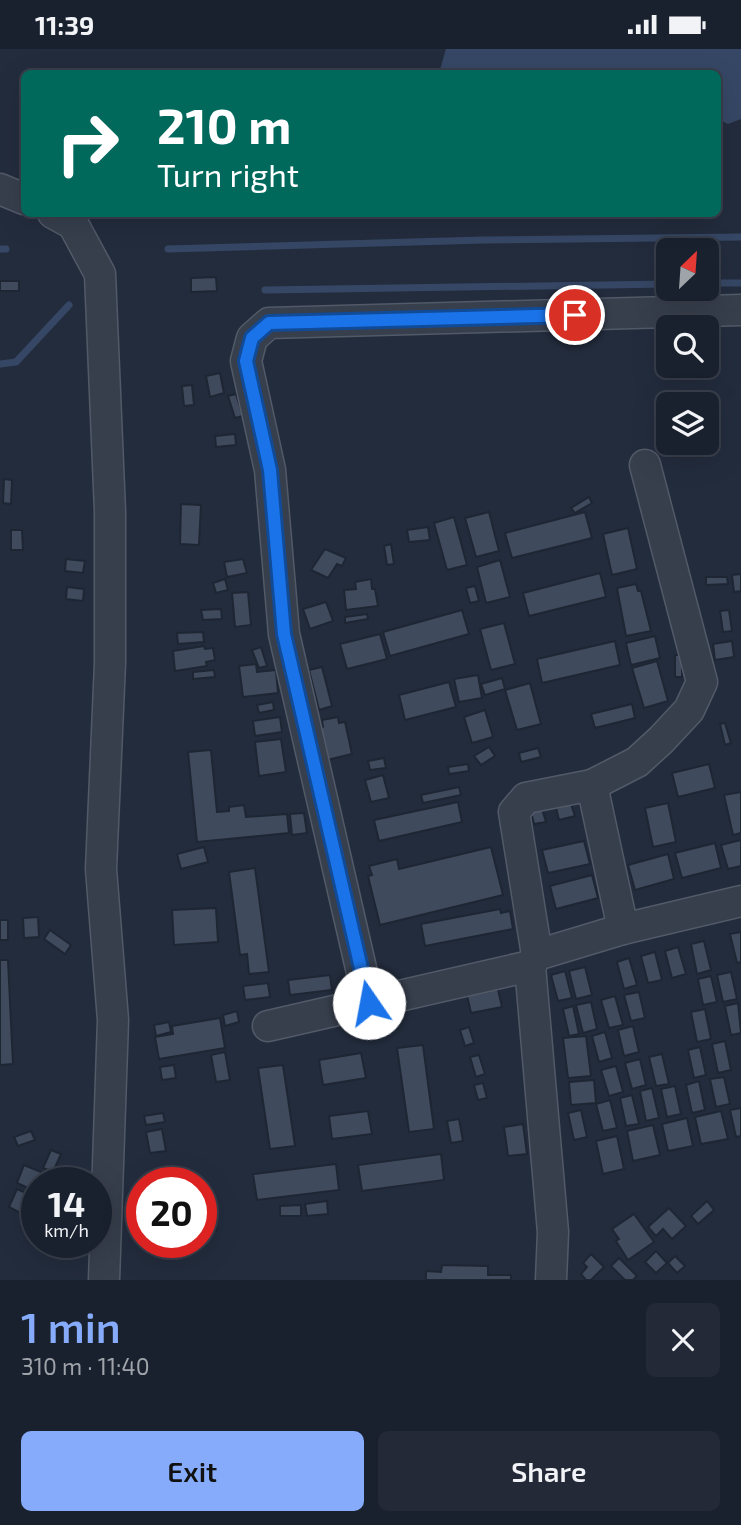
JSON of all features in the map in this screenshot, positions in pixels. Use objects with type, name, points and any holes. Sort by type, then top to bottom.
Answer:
[{"type":"street","points":[[0,189],[21,197]]},
{"type":"street","points":[[60,217],[73,224],[100,274],[110,512],[110,663],[101,869],[113,1020],[104,1280]]},
{"type":"street","points":[[369,1003],[284,634],[270,470],[246,361],[252,338],[269,323],[741,310]]},
{"type":"street","points":[[551,1280],[553,1232],[534,960],[514,812],[526,798],[592,785],[636,762],[689,711],[702,682],[645,465]]},
{"type":"street","points":[[592,785],[623,929]]},
{"type":"street","points":[[268,1026],[534,960],[623,929],[741,901]]},
{"type":"water","points":[[446,49],[741,49],[741,119],[728,124],[721,120],[721,70],[440,70]]},
{"type":"building","points":[[216,277],[217,291],[191,292],[191,278]]},
{"type":"building","points":[[0,281],[19,281],[19,291],[0,291]]},
{"type":"building","points":[[220,373],[224,393],[210,397],[206,376]]},
{"type":"building","points":[[192,385],[194,405],[184,406],[182,386]]},
{"type":"building","points":[[236,394],[243,416],[235,418],[228,396]]},
{"type":"building","points":[[235,434],[236,445],[216,447],[215,436]]},
{"type":"building","points":[[4,479],[12,480],[11,504],[3,503]]},
{"type":"building","points":[[589,497],[592,503],[575,513],[571,508]]},
{"type":"building","points":[[181,504],[201,505],[199,545],[180,544]]},
{"type":"building","points":[[489,512],[499,551],[476,557],[465,518]]},
{"type":"building","points":[[585,512],[592,538],[512,558],[505,533]]},
{"type":"building","points":[[454,517],[467,565],[447,570],[434,523]]},
{"type":"building","points":[[428,527],[430,540],[409,542],[407,530]]},
{"type":"building","points":[[628,528],[637,569],[612,575],[603,534]]},
{"type":"building","points":[[11,530],[22,530],[23,550],[11,550]]},
{"type":"building","points":[[391,544],[394,564],[387,565],[384,546]]},
{"type":"building","points":[[325,549],[346,558],[342,566],[337,564],[328,578],[311,570]]},
{"type":"building","points":[[66,559],[85,561],[83,573],[65,571]]},
{"type":"building","points":[[243,559],[247,573],[227,577],[224,562]]},
{"type":"building","points":[[500,560],[510,597],[486,603],[477,567]]},
{"type":"building","points":[[600,573],[606,597],[529,616],[523,593]]},
{"type":"building","points":[[741,574],[741,591],[734,592],[732,575]]},
{"type":"building","points":[[706,577],[727,577],[728,584],[706,585]]},
{"type":"building","points":[[225,579],[228,590],[216,593],[213,583]]},
{"type":"building","points":[[371,579],[378,606],[346,610],[344,590],[356,589],[355,582]]},
{"type":"building","points":[[636,584],[638,591],[641,591],[651,631],[626,636],[617,588]]},
{"type":"building","points":[[475,586],[479,601],[470,603],[466,588]]},
{"type":"building","points":[[67,587],[84,589],[83,601],[66,599]]},
{"type":"building","points":[[248,592],[251,625],[235,627],[232,593]]},
{"type":"building","points":[[326,602],[333,621],[310,629],[303,609]]},
{"type":"building","points":[[221,609],[222,619],[203,620],[201,610]]},
{"type":"building","points":[[462,610],[469,634],[390,656],[383,632]]},
{"type":"building","points":[[729,610],[732,631],[723,632],[720,611]]},
{"type":"building","points":[[367,614],[368,619],[345,623],[345,617]]},
{"type":"building","points":[[504,623],[515,664],[491,670],[480,629]]},
{"type":"building","points":[[203,632],[204,642],[178,644],[177,633]]},
{"type":"building","points":[[380,634],[387,659],[347,669],[340,644]]},
{"type":"building","points":[[655,636],[660,658],[631,665],[626,643]]},
{"type":"building","points":[[615,641],[620,665],[542,683],[537,659]]},
{"type":"building","points":[[732,641],[734,657],[715,660],[713,644]]},
{"type":"building","points":[[204,646],[205,649],[213,648],[215,660],[206,662],[207,666],[175,671],[173,651]]},
{"type":"building","points":[[261,647],[267,666],[259,668],[252,650]]},
{"type":"building","points":[[675,655],[682,655],[682,677],[675,677]]},
{"type":"building","points":[[657,661],[668,701],[644,708],[632,668]]},
{"type":"building","points":[[256,664],[257,672],[276,670],[278,693],[243,697],[239,666]]},
{"type":"building","points":[[322,667],[332,706],[319,710],[309,670]]},
{"type":"building","points":[[214,670],[215,677],[193,679],[193,672]]},
{"type":"building","points":[[478,675],[482,698],[459,702],[454,679]]},
{"type":"building","points":[[502,678],[505,689],[485,695],[481,684]]},
{"type":"building","points":[[449,682],[456,707],[405,720],[399,695]]},
{"type":"building","points":[[530,683],[541,724],[517,730],[505,690]]},
{"type":"building","points":[[273,702],[274,710],[259,713],[257,705]]},
{"type":"building","points":[[632,704],[635,718],[595,728],[591,714]]},
{"type":"building","points":[[485,710],[493,737],[472,743],[464,717]]},
{"type":"building","points":[[280,717],[282,732],[255,736],[253,721]]},
{"type":"building","points":[[338,717],[339,723],[345,722],[352,754],[327,760],[322,720]]},
{"type":"building","points":[[725,723],[731,743],[725,745],[720,724]]},
{"type":"building","points":[[281,739],[286,772],[259,776],[255,742]]},
{"type":"building","points":[[489,747],[495,756],[481,765],[474,756]]},
{"type":"building","points":[[538,748],[541,757],[521,762],[519,753]]},
{"type":"building","points":[[211,750],[217,812],[244,805],[246,817],[287,814],[289,833],[197,842],[188,752]]},
{"type":"building","points":[[384,758],[386,768],[370,770],[368,761]]},
{"type":"building","points":[[468,764],[469,771],[449,774],[448,767]]},
{"type":"building","points":[[709,764],[715,788],[678,797],[672,773]]},
{"type":"building","points":[[383,775],[389,798],[371,802],[365,780]]},
{"type":"building","points":[[459,787],[461,795],[423,803],[421,795]]},
{"type":"building","points":[[741,792],[741,833],[733,835],[724,795]]},
{"type":"building","points":[[458,802],[462,822],[379,841],[374,820]]},
{"type":"building","points":[[668,803],[676,842],[653,847],[645,808]]},
{"type":"building","points":[[571,804],[575,816],[559,820],[556,808]]},
{"type":"building","points":[[542,809],[546,822],[534,824],[531,812]]},
{"type":"building","points":[[304,813],[307,833],[292,835],[290,814]]},
{"type":"building","points":[[741,840],[741,866],[728,869],[721,845]]},
{"type":"building","points":[[584,841],[590,864],[548,873],[542,850]]},
{"type":"building","points":[[715,843],[721,868],[682,878],[675,853]]},
{"type":"building","points":[[204,847],[208,862],[181,869],[177,854]]},
{"type":"building","points":[[491,847],[503,895],[380,925],[368,876],[372,875],[369,866],[397,859],[399,869]]},
{"type":"building","points":[[668,854],[674,879],[635,890],[628,865]]},
{"type":"building","points":[[255,868],[269,972],[249,974],[247,954],[240,955],[229,872]]},
{"type":"building","points":[[592,875],[598,898],[556,909],[550,886]]},
{"type":"building","points":[[216,908],[218,942],[174,945],[172,910]]},
{"type":"building","points":[[500,909],[501,913],[510,911],[513,929],[425,946],[421,924]]},
{"type":"building","points":[[38,917],[39,937],[24,938],[23,918]]},
{"type":"building","points":[[0,920],[8,920],[8,940],[0,940]]},
{"type":"building","points":[[50,930],[71,945],[65,954],[44,939]]},
{"type":"building","points":[[741,932],[741,962],[737,963],[730,934]]},
{"type":"building","points":[[704,941],[711,970],[697,974],[691,944]]},
{"type":"building","points":[[678,947],[686,974],[672,978],[665,951]]},
{"type":"building","points":[[655,952],[662,980],[648,983],[641,956]]},
{"type":"building","points":[[629,958],[637,985],[624,989],[617,962]]},
{"type":"building","points":[[0,960],[8,960],[13,1064],[0,1065]]},
{"type":"building","points":[[585,967],[592,995],[576,999],[569,971]]},
{"type":"building","points":[[565,971],[572,998],[558,1001],[551,975]]},
{"type":"building","points":[[731,972],[737,999],[723,1002],[717,975]]},
{"type":"building","points":[[330,975],[332,990],[290,995],[288,980]]},
{"type":"building","points":[[711,976],[717,1002],[703,1005],[698,979]]},
{"type":"building","points":[[268,983],[270,997],[245,1000],[243,986]]},
{"type":"building","points":[[497,985],[502,1007],[471,1013],[466,991]]},
{"type":"building","points":[[639,992],[645,1018],[631,1021],[624,995]]},
{"type":"building","points":[[615,996],[623,1025],[609,1028],[601,1000]]},
{"type":"building","points":[[591,1002],[597,1029],[583,1033],[576,1005]]},
{"type":"building","points":[[738,1003],[741,1033],[731,1035],[725,1006]]},
{"type":"building","points":[[573,1006],[579,1034],[569,1036],[563,1009]]},
{"type":"building","points":[[705,1009],[711,1039],[697,1042],[691,1012]]},
{"type":"building","points":[[237,1011],[239,1022],[225,1026],[223,1015]]},
{"type":"building","points":[[220,1018],[225,1048],[159,1059],[155,1037],[173,1034],[172,1026]]},
{"type":"building","points":[[169,1022],[171,1032],[156,1036],[154,1025]]},
{"type":"building","points":[[633,1026],[639,1052],[624,1056],[618,1030]]},
{"type":"building","points":[[469,1027],[474,1043],[465,1046],[460,1030]]},
{"type":"building","points":[[605,1032],[612,1058],[599,1062],[592,1036]]},
{"type":"building","points":[[586,1036],[591,1076],[568,1078],[563,1038]]},
{"type":"building","points":[[725,1041],[731,1070],[718,1073],[712,1044]]},
{"type":"building","points":[[423,1045],[434,1129],[409,1132],[397,1048]]},
{"type":"building","points":[[700,1047],[706,1075],[694,1078],[688,1050]]},
{"type":"building","points":[[225,1052],[230,1080],[216,1082],[211,1055]]},
{"type":"building","points":[[361,1053],[366,1078],[323,1085],[319,1060]]},
{"type":"building","points":[[662,1054],[669,1084],[656,1086],[649,1057]]},
{"type":"building","points":[[479,1055],[485,1074],[476,1077],[470,1057]]},
{"type":"building","points":[[640,1059],[646,1085],[632,1089],[625,1063]]},
{"type":"building","points":[[174,1065],[176,1078],[162,1080],[160,1067]]},
{"type":"building","points":[[283,1065],[295,1146],[270,1149],[258,1068]]},
{"type":"building","points":[[616,1066],[623,1092],[609,1096],[601,1070]]},
{"type":"building","points":[[724,1077],[730,1104],[716,1107],[710,1079]]},
{"type":"building","points":[[594,1080],[596,1103],[571,1105],[569,1082]]},
{"type":"building","points":[[699,1081],[705,1110],[692,1113],[686,1085]]},
{"type":"building","points":[[483,1083],[487,1098],[478,1100],[474,1085]]},
{"type":"building","points":[[675,1086],[681,1114],[667,1117],[661,1089]]},
{"type":"building","points":[[652,1088],[659,1118],[646,1121],[640,1091]]},
{"type":"building","points":[[632,1095],[639,1124],[626,1126],[620,1098]]},
{"type":"building","points":[[610,1100],[617,1128],[603,1131],[596,1104]]},
{"type":"building","points":[[741,1108],[741,1136],[736,1137],[730,1110]]},
{"type":"building","points":[[581,1110],[587,1137],[574,1140],[568,1113]]},
{"type":"building","points":[[368,1111],[372,1134],[332,1139],[329,1116]]},
{"type":"building","points":[[721,1111],[728,1139],[701,1144],[695,1117]]},
{"type":"building","points":[[163,1113],[165,1122],[146,1125],[144,1116]]},
{"type":"building","points":[[687,1118],[693,1146],[668,1151],[662,1124]]},
{"type":"building","points":[[459,1119],[463,1141],[451,1143],[447,1121]]},
{"type":"building","points":[[523,1124],[527,1154],[508,1156],[504,1127]]},
{"type":"building","points":[[653,1125],[660,1155],[633,1161],[627,1131]]},
{"type":"building","points":[[162,1129],[166,1151],[150,1153],[146,1132]]},
{"type":"building","points":[[31,1131],[35,1140],[18,1146],[14,1137]]},
{"type":"building","points":[[617,1136],[624,1169],[603,1174],[596,1141]]},
{"type":"building","points":[[51,1150],[61,1154],[55,1167],[43,1167]]},
{"type":"building","points":[[441,1154],[444,1180],[362,1191],[358,1165]]},
{"type":"building","points":[[336,1164],[339,1190],[257,1200],[253,1174]]},
{"type":"building","points":[[17,1189],[21,1191],[21,1213],[9,1207]]},
{"type":"building","points":[[327,1201],[328,1214],[307,1216],[305,1204]]},
{"type":"building","points":[[707,1201],[714,1210],[698,1224],[691,1216]]},
{"type":"building","points":[[301,1205],[301,1216],[280,1216],[280,1206]]},
{"type":"building","points":[[669,1208],[686,1226],[672,1239],[663,1229],[656,1236],[648,1227]]},
{"type":"building","points":[[634,1214],[654,1242],[628,1260],[612,1229]]},
{"type":"building","points":[[656,1251],[667,1263],[656,1273],[645,1262]]},
{"type":"building","points":[[591,1254],[604,1267],[591,1280],[586,1280],[581,1274],[587,1267],[583,1263]]},
{"type":"building","points":[[675,1256],[685,1266],[677,1273],[668,1263]]},
{"type":"building","points":[[619,1258],[637,1276],[633,1280],[625,1280],[611,1266]]},
{"type":"building","points":[[442,1265],[488,1266],[488,1275],[511,1275],[511,1280],[426,1280],[426,1271],[441,1272]]},
{"type":"waterway","points":[[168,249],[483,240],[741,237]]},
{"type":"waterway","points":[[0,249],[6,249]]},
{"type":"waterway","points":[[719,283],[741,283]]},
{"type":"waterway","points":[[265,290],[656,284]]},
{"type":"waterway","points":[[0,364],[16,362],[69,305]]},
{"type":"route","points":[[369,1003],[284,634],[270,470],[246,361],[252,338],[269,323],[575,315]]}]
